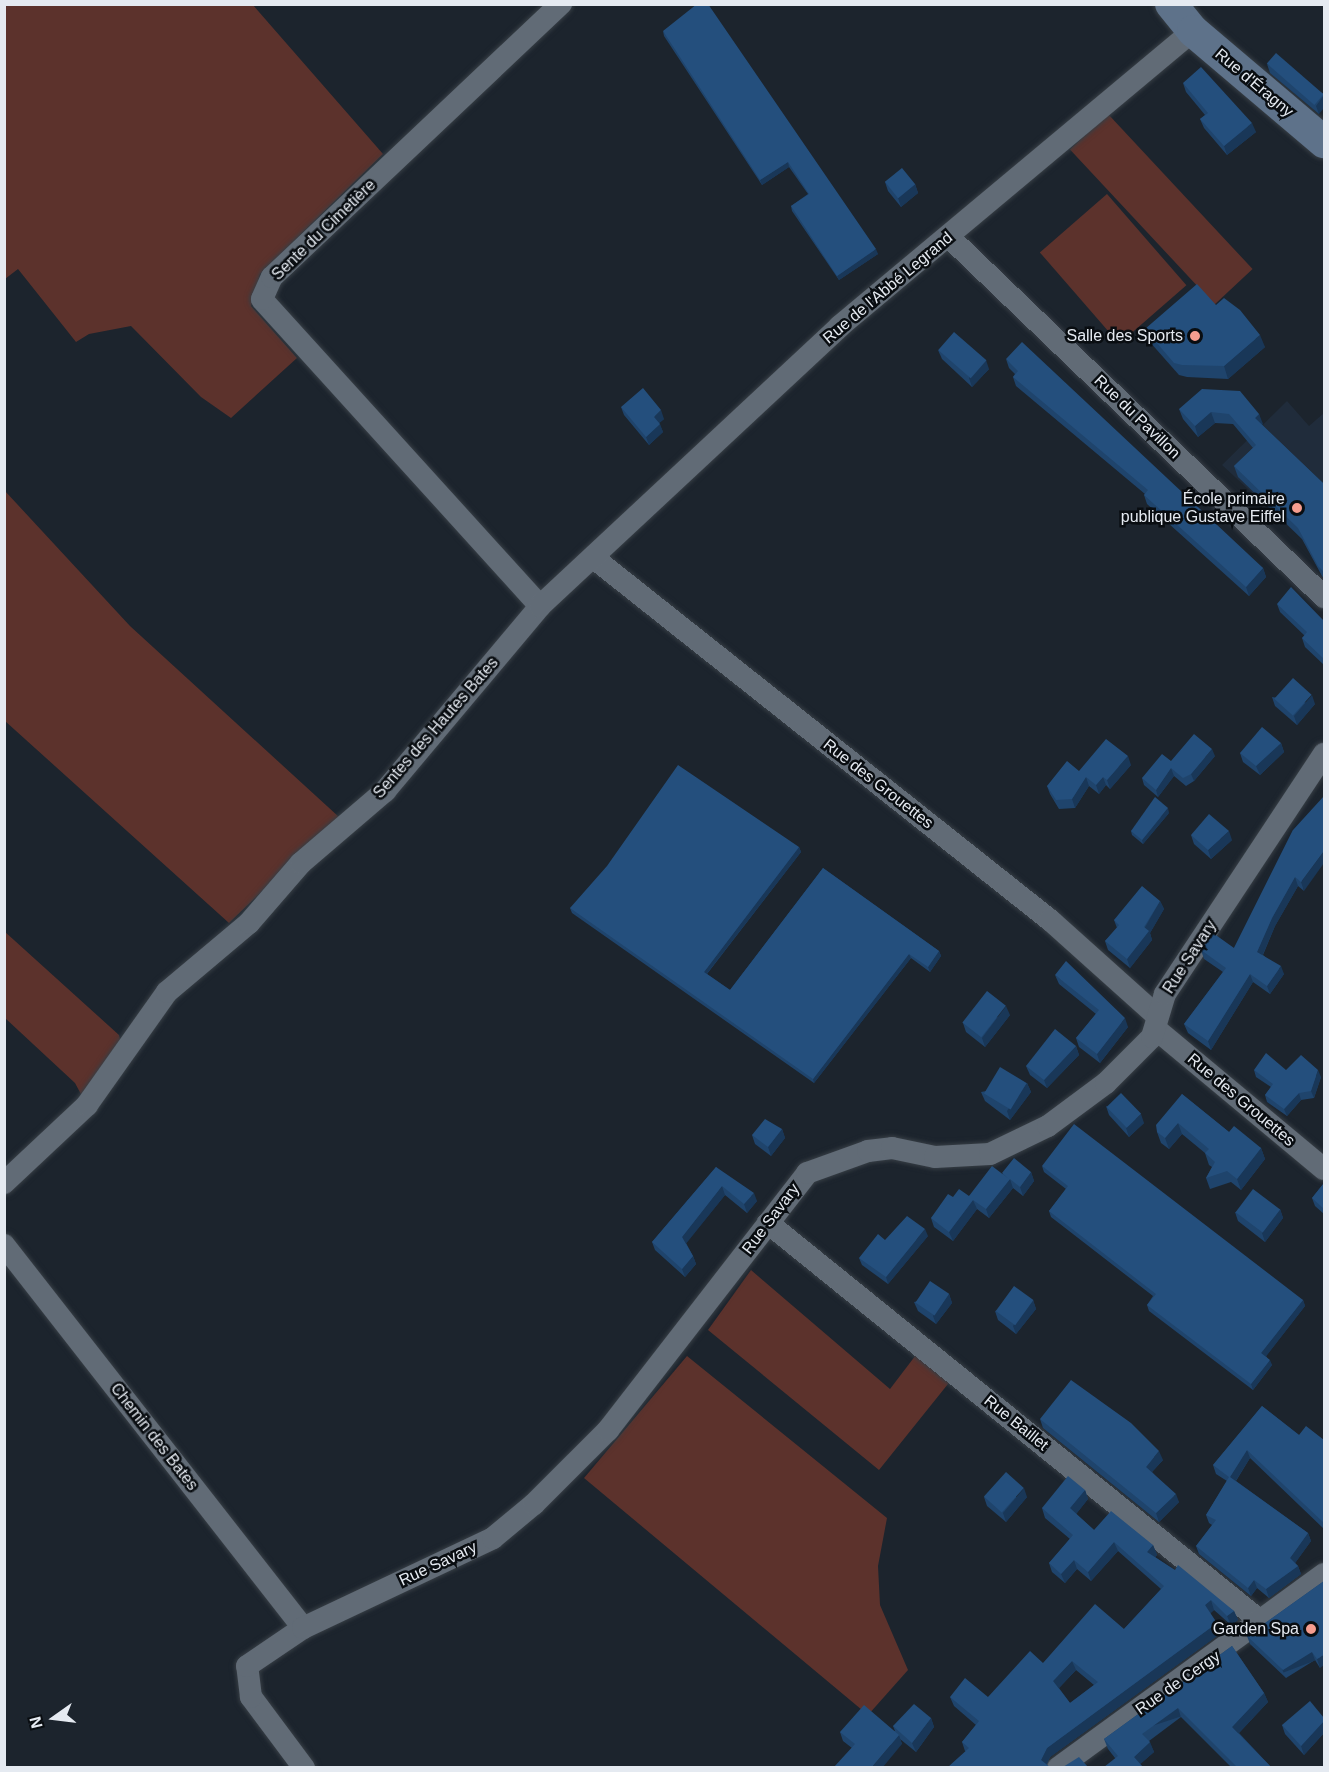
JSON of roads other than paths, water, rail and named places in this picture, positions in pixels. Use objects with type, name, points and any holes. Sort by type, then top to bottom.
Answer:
[{"type":"street","name":"Sente du Cimetière","points":[[540,606],[262,299],[272,277],[561,4]]},
{"type":"street","name":"Rue d'Éragny","points":[[1157,4],[1183,20],[1324,142]]},
{"type":"street","name":"Rue de l'Abbé Legrand","points":[[595,559],[840,326],[949,237],[1183,20]]},
{"type":"street","name":"Rue du Pavillon","points":[[949,237],[1324,597]]},
{"type":"street","name":"Sentes des Hautes Bates","points":[[4,1182],[96,1094],[168,992],[249,923],[301,863],[385,791],[540,606],[595,559]]},
{"type":"street","name":"Rue des Grouettes","points":[[595,559],[1050,920],[1156,1022],[1324,1169]]},
{"type":"street","name":"Rue Savary","points":[[304,1767],[251,1697],[245,1674],[251,1662],[303,1628],[493,1538],[534,1504],[608,1430],[807,1173],[842,1159],[892,1148],[963,1157],[1019,1142],[1106,1083],[1156,1022],[1324,754]]},
{"type":"street","name":"Rue Baillet","points":[[768,1223],[1263,1623]]},
{"type":"street","name":"Chemin des Bates","points":[[4,1245],[303,1628]]},
{"type":"street","name":"Rue de Cergy","points":[[1058,1767],[1263,1623],[1324,1574]]},
{"type":"place","name":"Salle des Sports","points":[[1195,336]]},
{"type":"place","name":"École primaire publique Gustave Eiffel","points":[[1297,508]]},
{"type":"place","name":"Garden Spa","points":[[1311,1629]]}]
